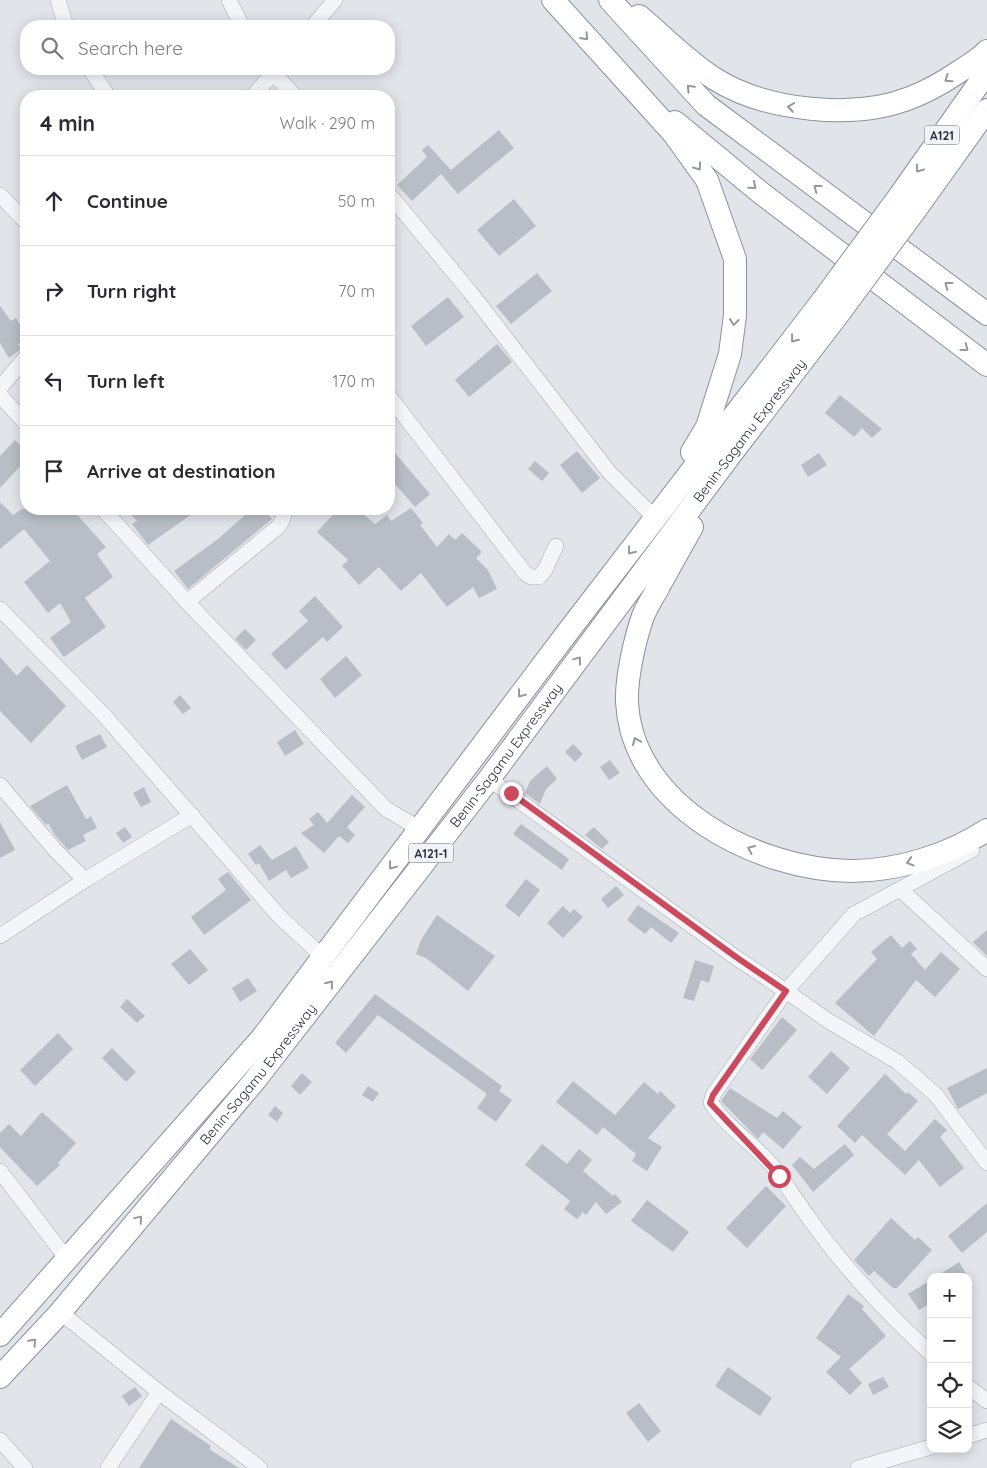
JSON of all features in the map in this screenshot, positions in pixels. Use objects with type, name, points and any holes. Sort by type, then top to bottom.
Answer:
[{"type":"highway","points":[[553,0],[674,134],[707,180],[735,259],[735,316],[730,354],[706,427],[656,519]]},
{"type":"highway","points":[[610,0],[706,105],[987,314]]},
{"type":"highway","points":[[618,0],[716,79],[763,100],[792,108],[825,110],[878,107],[909,99],[940,84],[987,50]]},
{"type":"highway","name":"A121","points":[[907,204],[987,72]]},
{"type":"highway","points":[[621,77],[761,193],[987,364]]},
{"type":"highway","name":"A121","points":[[832,306],[907,204],[987,110]]},
{"type":"highway","name":"A121-1","points":[[0,1335],[262,1038],[656,519],[832,306]]},
{"type":"highway","name":"Benin-Sagamu Expressway","points":[[0,1377],[60,1312],[256,1079],[490,779],[732,454],[832,306]]},
{"type":"highway","points":[[732,454],[643,616],[631,666],[627,700],[630,724],[652,773],[673,800],[692,817],[733,841],[766,856],[806,865],[850,871],[892,867],[940,854],[973,840],[987,830]]},
{"type":"street","points":[[58,0],[64,20]]},
{"type":"street","points":[[229,0],[239,20]]},
{"type":"street","points":[[318,20],[335,0]]},
{"type":"street","points":[[94,75],[104,90]]},
{"type":"street","points":[[258,90],[269,75]]},
{"type":"street","points":[[277,75],[290,90]]},
{"type":"street","points":[[0,195],[20,216]]},
{"type":"street","points":[[395,201],[470,292],[608,472],[656,519]]},
{"type":"street","points":[[0,388],[20,365]]},
{"type":"street","points":[[0,394],[20,417]]},
{"type":"street","points":[[395,404],[525,574],[539,577],[546,570],[556,546]]},
{"type":"street","points":[[108,515],[187,602],[386,809],[420,829]]},
{"type":"street","points":[[187,602],[278,527],[284,515]]},
{"type":"street","points":[[0,609],[103,714],[279,916],[323,957]]},
{"type":"street","points":[[490,779],[826,1020],[898,1062],[936,1095],[987,1163]]},
{"type":"street","points":[[0,785],[56,851],[85,880]]},
{"type":"street","points":[[0,936],[85,880],[192,815]]},
{"type":"street","points":[[927,1350],[906,1332],[853,1274],[809,1220],[789,1187],[773,1166],[710,1103],[713,1095],[786,991],[854,914],[987,842]]},
{"type":"street","points":[[900,890],[987,969]]},
{"type":"street","points":[[0,1171],[67,1259]]},
{"type":"street","points":[[60,1312],[159,1392],[260,1468]]},
{"type":"street","points":[[972,1390],[987,1400]]},
{"type":"street","points":[[108,1468],[159,1392]]},
{"type":"street","points":[[972,1435],[987,1430]]},
{"type":"street","points":[[0,1440],[25,1468]]},
{"type":"street","points":[[858,1468],[927,1448]]},
{"type":"building","points":[[499,130],[514,148],[458,194],[441,174],[412,201],[397,185],[427,157],[422,150],[428,145],[451,170]]},
{"type":"building","points":[[514,199],[536,226],[499,256],[477,230]]},
{"type":"building","points":[[537,273],[552,291],[511,324],[496,306]]},
{"type":"building","points":[[448,297],[464,317],[426,346],[411,326]]},
{"type":"building","points":[[0,306],[11,321],[16,318],[20,324],[20,343],[18,344],[20,350],[9,358],[0,343]]},
{"type":"building","points":[[497,344],[512,362],[469,397],[455,380]]},
{"type":"building","points":[[840,395],[882,429],[872,438],[862,428],[854,437],[825,413]]},
{"type":"building","points":[[15,440],[20,445],[20,466],[0,488],[0,456]]},
{"type":"building","points":[[577,451],[600,478],[582,493],[560,465]]},
{"type":"building","points":[[395,453],[430,494],[415,507],[395,484]]},
{"type":"building","points":[[819,453],[827,465],[808,477],[801,465]]},
{"type":"building","points":[[535,461],[549,473],[542,481],[528,469]]},
{"type":"building","points":[[0,502],[13,515],[20,510],[20,515],[77,515],[106,547],[97,554],[113,577],[85,598],[106,627],[64,657],[50,638],[71,622],[60,603],[48,613],[24,582],[50,561],[24,529],[0,549]]},
{"type":"building","points":[[411,508],[423,523],[420,525],[437,547],[449,534],[455,540],[462,533],[482,552],[476,558],[488,570],[497,589],[479,598],[473,587],[447,607],[421,573],[401,591],[379,567],[359,585],[342,566],[348,560],[317,532],[333,515],[364,515],[375,524],[387,515],[391,521]]},
{"type":"building","points":[[132,515],[190,515],[148,545],[132,524],[137,521]]},
{"type":"building","points":[[245,515],[268,515],[272,519],[188,589],[174,571],[218,539]]},
{"type":"building","points":[[315,596],[343,627],[327,642],[323,637],[286,670],[271,654],[308,621],[299,611]]},
{"type":"building","points":[[245,629],[256,640],[246,650],[235,639]]},
{"type":"building","points":[[346,656],[362,675],[335,698],[320,679]]},
{"type":"building","points":[[0,657],[17,676],[27,665],[66,706],[31,743],[0,711]]},
{"type":"building","points":[[180,695],[191,708],[183,714],[173,702]]},
{"type":"building","points":[[295,730],[304,744],[285,756],[277,742]]},
{"type":"building","points":[[100,734],[107,747],[82,760],[75,746]]},
{"type":"building","points":[[573,744],[583,754],[575,762],[565,752]]},
{"type":"building","points":[[610,760],[620,773],[609,780],[600,767]]},
{"type":"building","points":[[547,766],[557,779],[546,789],[540,804],[525,793],[530,781]]},
{"type":"building","points":[[67,785],[86,819],[91,816],[97,828],[83,835],[86,841],[68,850],[54,834],[49,824],[46,825],[30,806]]},
{"type":"building","points":[[144,787],[151,802],[141,807],[133,793]]},
{"type":"building","points":[[352,795],[365,807],[347,827],[355,835],[348,843],[339,836],[324,853],[301,833],[314,825],[309,819],[318,812],[327,823]]},
{"type":"building","points":[[0,822],[15,850],[0,858]]},
{"type":"building","points":[[521,824],[569,859],[562,870],[513,834]]},
{"type":"building","points":[[125,827],[132,837],[123,843],[116,833]]},
{"type":"building","points":[[594,827],[609,842],[602,849],[585,835]]},
{"type":"building","points":[[260,845],[272,860],[296,846],[309,868],[291,878],[286,870],[269,881],[259,863],[256,865],[248,854]]},
{"type":"building","points":[[228,872],[251,900],[204,935],[191,917],[226,890],[218,879]]},
{"type":"building","points":[[526,879],[540,890],[519,917],[505,906]]},
{"type":"building","points":[[616,886],[624,895],[608,908],[601,899]]},
{"type":"building","points":[[638,905],[679,933],[671,943],[651,927],[645,934],[627,920]]},
{"type":"building","points":[[563,906],[570,913],[574,909],[583,917],[563,938],[547,923]]},
{"type":"building","points":[[437,915],[495,956],[468,991],[426,958],[416,954],[421,940]]},
{"type":"building","points":[[987,930],[987,956],[973,942]]},
{"type":"building","points":[[891,935],[902,948],[910,941],[917,949],[911,954],[925,970],[941,952],[960,969],[935,997],[916,980],[874,1036],[835,1003],[877,959],[871,952]]},
{"type":"building","points":[[190,949],[208,970],[189,985],[171,964]]},
{"type":"building","points":[[695,960],[714,966],[709,983],[701,980],[694,1001],[683,998]]},
{"type":"building","points":[[248,978],[257,991],[240,1002],[232,988]]},
{"type":"building","points":[[375,994],[502,1086],[499,1091],[512,1100],[496,1122],[477,1108],[487,1094],[378,1015],[346,1053],[335,1043]]},
{"type":"building","points":[[127,999],[145,1016],[137,1023],[120,1007]]},
{"type":"building","points":[[782,1017],[797,1030],[762,1070],[750,1059]]},
{"type":"building","points":[[58,1033],[73,1049],[35,1086],[20,1070]]},
{"type":"building","points":[[112,1048],[136,1072],[126,1082],[102,1058]]},
{"type":"building","points":[[831,1051],[850,1068],[827,1094],[808,1077]]},
{"type":"building","points":[[987,1068],[987,1093],[958,1109],[947,1088]]},
{"type":"building","points":[[302,1073],[312,1082],[300,1095],[291,1086]]},
{"type":"building","points":[[885,1074],[906,1094],[908,1092],[918,1101],[887,1134],[905,1151],[935,1119],[947,1130],[940,1137],[964,1168],[940,1187],[919,1160],[905,1175],[862,1135],[855,1143],[837,1126]]},
{"type":"building","points":[[573,1081],[615,1115],[644,1082],[658,1094],[660,1091],[676,1106],[648,1138],[662,1147],[647,1171],[632,1161],[636,1154],[603,1127],[597,1135],[556,1102]]},
{"type":"building","points":[[368,1086],[379,1093],[373,1102],[362,1095]]},
{"type":"building","points":[[730,1088],[777,1118],[783,1111],[802,1127],[783,1149],[763,1132],[758,1139],[721,1101]]},
{"type":"building","points":[[275,1106],[283,1113],[277,1122],[268,1115]]},
{"type":"building","points":[[42,1112],[76,1143],[58,1163],[60,1165],[37,1186],[0,1147],[0,1133],[9,1124],[21,1136]]},
{"type":"building","points":[[542,1144],[567,1164],[579,1149],[592,1160],[583,1171],[613,1196],[615,1194],[622,1202],[606,1214],[596,1202],[586,1215],[583,1212],[577,1219],[564,1209],[570,1201],[525,1165]]},
{"type":"building","points":[[845,1144],[854,1155],[813,1192],[792,1165],[800,1157],[814,1169]]},
{"type":"building","points":[[766,1186],[786,1206],[747,1248],[726,1228]]},
{"type":"building","points":[[647,1200],[689,1232],[673,1252],[631,1221]]},
{"type":"building","points":[[987,1203],[987,1232],[962,1253],[948,1236]]},
{"type":"building","points":[[891,1218],[915,1240],[918,1237],[932,1250],[897,1288],[893,1288],[874,1271],[869,1276],[854,1260]]},
{"type":"building","points":[[959,1262],[966,1273],[942,1273]]},
{"type":"building","points":[[927,1282],[927,1305],[919,1310],[908,1294]]},
{"type":"building","points":[[848,1294],[864,1306],[862,1309],[886,1336],[849,1369],[862,1383],[850,1395],[826,1372],[841,1357],[816,1338]]},
{"type":"building","points":[[728,1367],[772,1398],[760,1416],[715,1386]]},
{"type":"building","points":[[883,1377],[889,1387],[873,1395],[868,1384]]},
{"type":"building","points":[[135,1387],[142,1396],[129,1406],[122,1396]]},
{"type":"building","points":[[639,1403],[661,1431],[648,1442],[626,1413]]},
{"type":"building","points":[[171,1419],[211,1446],[209,1449],[239,1468],[139,1468]]},
{"type":"route","points":[[511,793],[736,957],[782,986],[786,991],[713,1095],[710,1103],[773,1166],[779,1176]]}]
